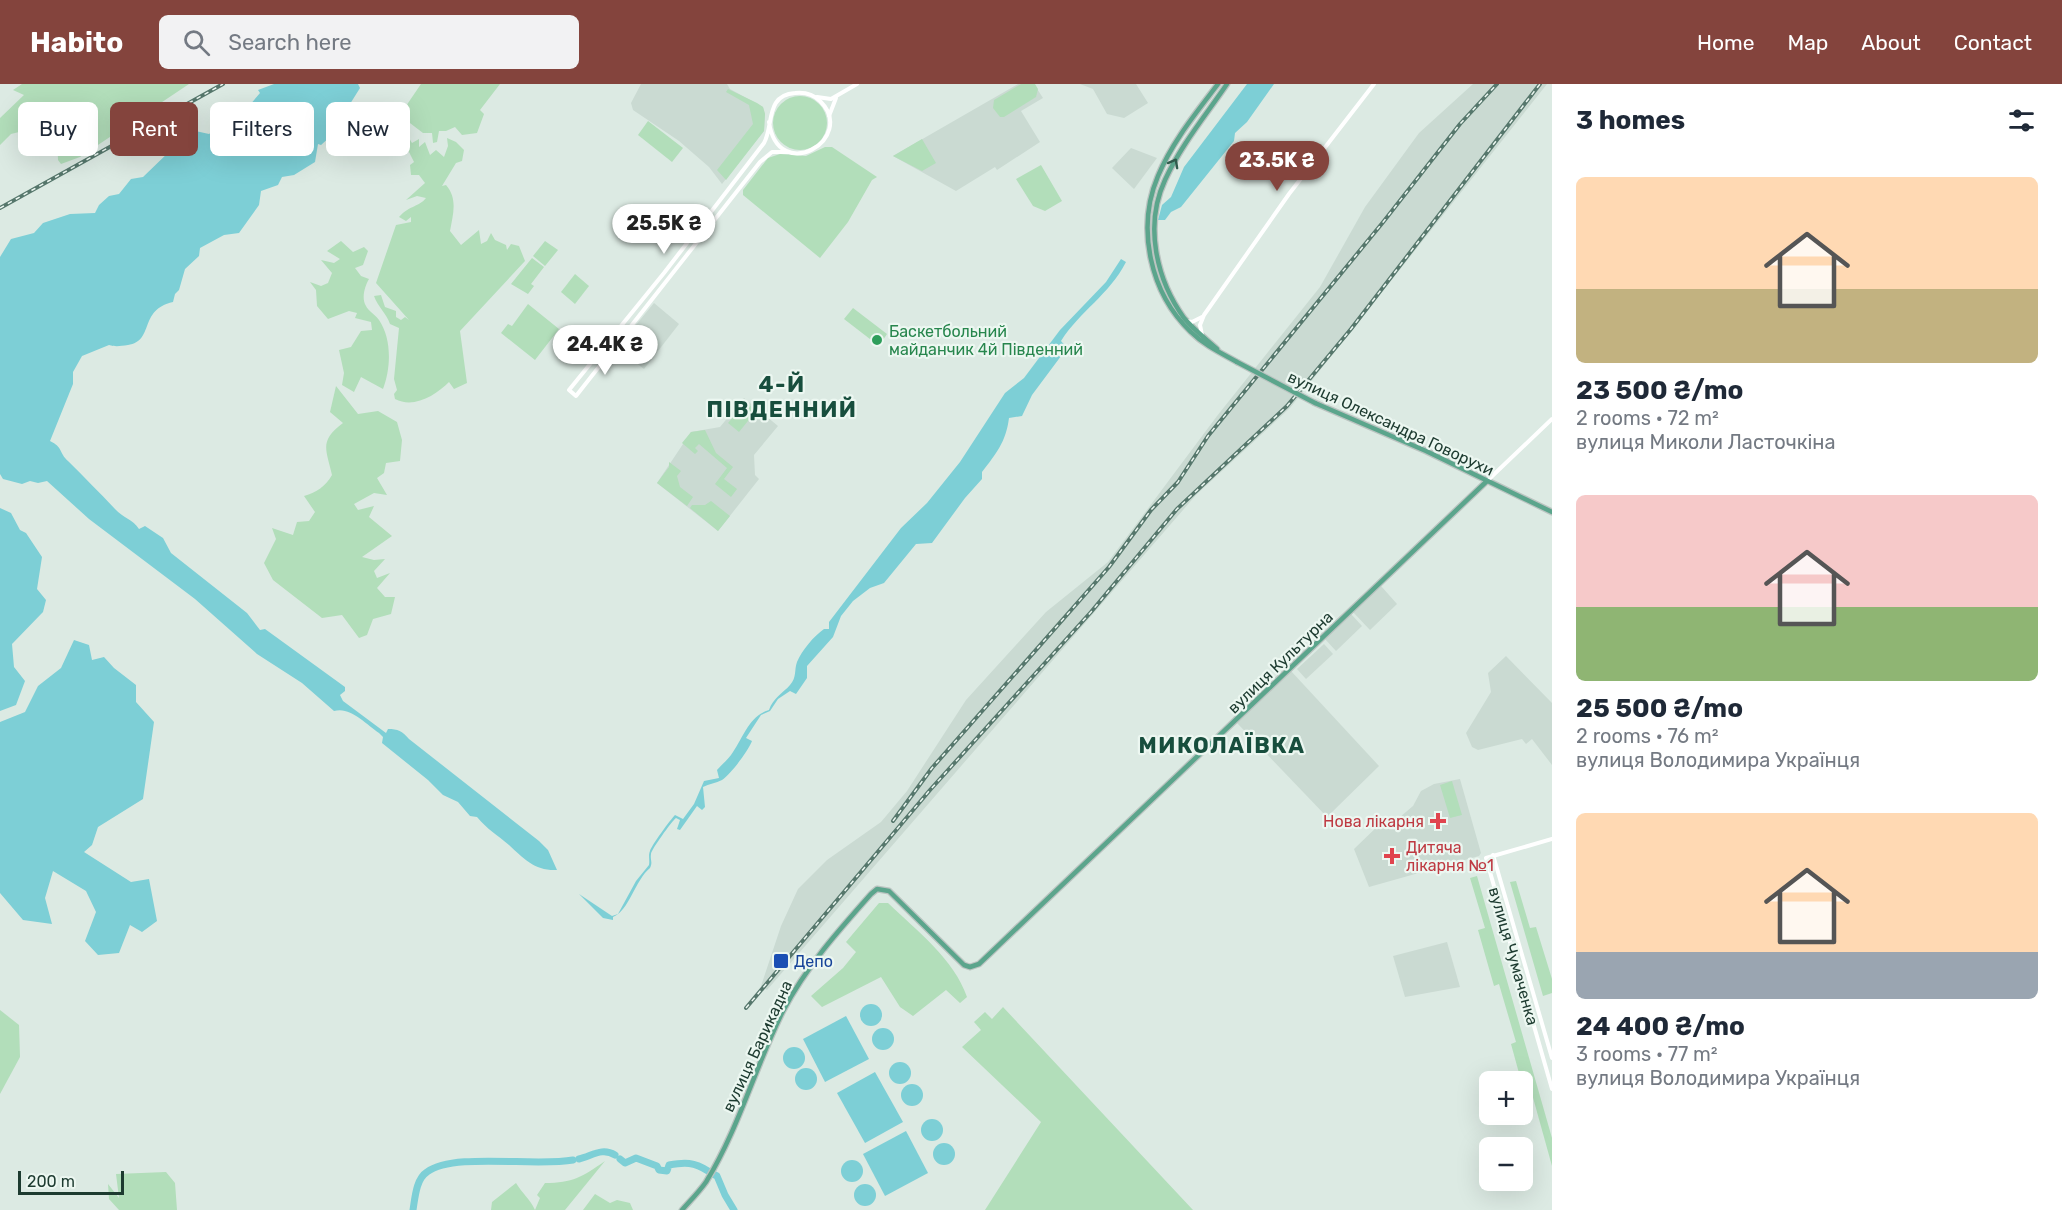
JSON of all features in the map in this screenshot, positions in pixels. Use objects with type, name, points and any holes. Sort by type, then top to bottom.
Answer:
[{"type":"main road","name":"вулиця Олександра Говорухи","points":[[1218,84],[1169,154],[1158,177],[1147,218],[1150,258],[1171,307],[1191,332],[1212,349],[1315,403],[1426,451],[1552,512]]},
{"type":"main road","name":"вулиця Олександра Говорухи","points":[[1222,354],[1185,319],[1164,283],[1157,258],[1154,218],[1164,181],[1177,157],[1227,84]]},
{"type":"main road","points":[[1195,115],[1202,120]]},
{"type":"main road","name":"вулиця Культурна","points":[[896,896],[964,964],[970,967],[979,964],[1487,481]]},
{"type":"main road","name":"вулиця Барикадна","points":[[682,1210],[705,1184],[727,1143],[782,1013],[798,984],[836,933],[871,894],[884,889],[896,896]]},
{"type":"street","points":[[836,97],[830,109],[826,138],[815,149],[800,154],[772,152],[760,162],[576,396],[569,390],[733,184],[768,136],[768,122],[773,107],[786,94],[800,92],[824,99],[836,97],[857,84]]},
{"type":"street","points":[[1204,338],[1200,329],[1203,316],[1289,194],[1374,84]]},
{"type":"street","points":[[814,96],[826,110],[830,122]]},
{"type":"street","points":[[768,122],[772,138],[788,152]]},
{"type":"street","points":[[1185,319],[1192,322],[1203,316]]},
{"type":"street","name":"вулиця Культурна","points":[[1487,481],[1552,419]]},
{"type":"street","points":[[1493,855],[1552,839]]},
{"type":"street","name":"вулиця Чумаченка","points":[[1552,1058],[1493,855],[1486,858],[1552,1089]]},
{"type":"shaded area","points":[[641,84],[727,84],[730,89],[763,107],[764,131],[722,184],[709,167],[679,141],[633,110],[631,103]]},
{"type":"shaded area","points":[[1018,84],[1034,84],[1043,98],[1021,111],[1040,142],[997,170],[995,167],[956,191],[893,156]]},
{"type":"shaded area","points":[[1080,84],[1136,84],[1148,103],[1124,118],[1107,114],[1093,89]]},
{"type":"shaded area","points":[[1473,84],[1547,84],[1290,408],[1196,495],[767,990],[761,986],[781,926],[798,889],[827,860],[881,822],[907,791],[966,700],[1046,612],[1108,562],[1217,416],[1320,287],[1365,207],[1419,133]]},
{"type":"shaded area","points":[[1131,148],[1157,158],[1134,189],[1112,168]]},
{"type":"shaded area","points":[[654,303],[679,324],[644,369],[617,348]]},
{"type":"shaded area","points":[[744,398],[778,426],[754,455],[755,475],[759,479],[718,531],[657,483],[691,432],[720,427]]},
{"type":"shaded area","points":[[1381,586],[1397,604],[1370,630],[1353,612]]},
{"type":"shaded area","points":[[1351,614],[1362,626],[1336,651],[1325,639]]},
{"type":"shaded area","points":[[1324,644],[1333,654],[1306,679],[1297,669]]},
{"type":"shaded area","points":[[1506,656],[1552,703],[1552,765],[1532,739],[1526,744],[1522,739],[1478,750],[1472,747],[1466,733],[1491,692],[1488,673]]},
{"type":"shaded area","points":[[1291,671],[1379,766],[1327,817],[1237,723]]},
{"type":"shaded area","points":[[1460,779],[1481,853],[1479,856],[1369,887],[1354,849],[1381,823],[1386,829],[1413,806],[1421,791],[1434,784]]},
{"type":"shaded area","points":[[1447,942],[1460,987],[1405,997],[1393,956]]},
{"type":"green space","points":[[22,84],[189,84],[162,102],[110,102],[110,137],[98,145],[98,102],[18,102],[18,132],[11,134],[0,145],[0,118],[24,95],[13,90]]},
{"type":"green space","points":[[421,84],[500,84],[480,110],[484,114],[477,133],[462,135],[455,127],[439,131],[437,142],[433,143],[432,133],[423,133],[410,123],[409,102]]},
{"type":"green space","points":[[1021,84],[1035,84],[1038,89],[1036,97],[1004,117],[1000,117],[993,108],[994,100]]},
{"type":"green space","points":[[728,89],[763,107],[765,114],[764,131],[726,180],[717,170],[753,124],[749,105],[726,92]]},
{"type":"green space","points":[[800,96],[810,98],[819,104],[825,113],[827,123],[825,133],[819,142],[810,148],[800,150],[790,148],[781,142],[775,133],[773,123],[775,113],[781,104],[790,98]]},
{"type":"green space","points":[[648,121],[683,148],[672,162],[638,135]]},
{"type":"green space","points":[[447,138],[456,142],[464,150],[462,161],[456,163],[442,186],[446,185],[450,190],[453,201],[450,231],[461,245],[479,230],[481,244],[487,241],[491,233],[495,240],[506,245],[507,250],[511,244],[519,246],[525,261],[460,331],[467,383],[454,389],[449,382],[438,392],[424,399],[402,402],[395,399],[394,394],[397,390],[394,379],[399,328],[390,324],[374,296],[381,295],[385,307],[396,311],[396,317],[401,320],[405,317],[409,320],[376,283],[396,225],[411,222],[411,217],[406,221],[399,217],[426,198],[417,196],[406,200],[425,183],[419,175],[411,175],[410,165],[414,162],[410,154],[410,140],[412,143],[419,139],[419,147],[425,142],[430,155],[436,150],[444,157],[448,146]]},
{"type":"green space","points":[[922,139],[936,163],[922,171],[893,156]]},
{"type":"green space","points":[[825,147],[832,147],[877,177],[872,180],[848,222],[820,258],[743,195],[743,190],[768,158],[780,154],[806,156]]},
{"type":"green space","points":[[58,156],[81,156],[61,164]]},
{"type":"green space","points":[[1041,165],[1062,201],[1045,211],[1033,206],[1016,179]]},
{"type":"green space","points":[[341,241],[353,252],[364,247],[368,251],[363,265],[355,268],[361,276],[369,279],[364,292],[365,303],[368,310],[379,320],[386,336],[389,363],[383,389],[361,377],[354,392],[342,385],[344,373],[339,350],[351,347],[361,331],[372,330],[371,322],[355,318],[357,313],[349,311],[328,319],[317,306],[316,290],[310,282],[321,286],[328,283],[332,273],[321,260],[334,263],[340,259],[327,251]]},
{"type":"green space","points":[[545,241],[558,250],[545,266],[533,256]]},
{"type":"green space","points":[[532,258],[544,267],[531,284],[534,286],[528,294],[511,284]]},
{"type":"green space","points":[[575,274],[589,286],[575,304],[561,292]]},
{"type":"green space","points":[[528,304],[559,329],[535,360],[501,333],[508,324],[512,326]]},
{"type":"green space","points":[[853,308],[887,334],[879,346],[844,319]]},
{"type":"green space","points":[[336,386],[358,414],[378,411],[397,422],[402,440],[400,461],[386,463],[384,473],[377,478],[387,495],[374,493],[354,504],[358,510],[374,506],[369,517],[392,536],[362,557],[374,560],[385,559],[374,571],[377,578],[390,573],[377,588],[385,597],[395,597],[391,614],[373,619],[367,635],[359,638],[342,615],[322,618],[273,580],[264,563],[276,539],[272,528],[293,535],[297,522],[309,521],[315,512],[304,496],[320,488],[332,475],[327,441],[335,429],[343,423],[330,412]]},
{"type":"green space","points":[[746,402],[756,411],[739,432],[728,423]]},
{"type":"green space","points":[[705,430],[716,453],[733,467],[724,479],[737,489],[731,497],[715,484],[727,468],[699,444],[695,448],[698,451],[695,454],[682,443],[691,432]]},
{"type":"green space","points":[[669,462],[681,471],[677,476],[680,487],[693,497],[687,506],[657,483],[669,467]]},
{"type":"green space","points":[[711,501],[730,516],[718,531],[690,508],[692,505],[705,505]]},
{"type":"green space","points":[[1452,781],[1462,815],[1450,818],[1440,785]]},
{"type":"green space","points":[[1477,876],[1533,1071],[1518,1071],[1511,1044],[1516,1042],[1499,984],[1494,986],[1478,930],[1485,928],[1470,878]]},
{"type":"green space","points":[[1516,881],[1530,928],[1536,927],[1552,979],[1552,993],[1543,996],[1510,882]]},
{"type":"green space","points":[[879,903],[888,903],[934,946],[953,970],[967,997],[960,1003],[946,990],[913,1016],[900,1007],[881,977],[822,1007],[811,996],[843,968],[856,952],[846,942]]},
{"type":"green space","points":[[1003,1007],[1193,1210],[985,1210],[1041,1122],[962,1047],[981,1030],[974,1022],[985,1012],[992,1019]]},
{"type":"green space","points":[[0,1010],[19,1025],[20,1057],[0,1094]]},
{"type":"green space","points":[[1533,1072],[1552,1138],[1552,1166],[1533,1098]]},
{"type":"green space","points":[[605,1161],[565,1210],[535,1210],[540,1198],[537,1195],[545,1183],[577,1178]]},
{"type":"green space","points":[[166,1172],[175,1183],[177,1210],[119,1210],[109,1199],[108,1184],[119,1198],[116,1174]]},
{"type":"green space","points":[[516,1183],[535,1210],[491,1210],[492,1202]]},
{"type":"green space","points":[[595,1194],[610,1203],[617,1200],[630,1203],[633,1210],[583,1210]]},
{"type":"water","points":[[274,84],[358,84],[360,88],[351,102],[326,102],[326,140],[321,145],[318,144],[315,162],[294,175],[282,177],[278,185],[261,191],[259,205],[239,233],[224,235],[200,248],[199,256],[185,269],[173,302],[162,306],[155,312],[142,338],[128,345],[109,345],[82,356],[73,372],[73,384],[50,441],[118,512],[139,529],[145,526],[163,538],[171,553],[247,613],[260,630],[265,629],[345,687],[345,691],[340,695],[343,701],[386,733],[388,729],[402,732],[539,841],[548,850],[557,870],[536,866],[525,859],[477,817],[470,816],[458,802],[443,795],[382,743],[383,737],[379,733],[352,713],[334,711],[302,683],[257,654],[195,599],[89,519],[47,481],[38,483],[30,481],[22,484],[3,479],[0,474],[0,257],[11,239],[34,233],[43,223],[70,214],[95,213],[99,205],[109,196],[119,194],[131,179],[143,177],[165,156],[198,156],[198,132],[210,133],[210,156],[314,156],[314,102],[252,102],[260,93],[258,90]]},
{"type":"water","points":[[1247,84],[1274,84],[1247,122],[1235,133],[1234,141],[1181,207],[1171,212],[1165,220],[1158,220],[1162,205],[1171,197],[1184,167]]},
{"type":"water","points":[[1121,259],[1126,262],[1119,274],[1061,341],[1067,348],[1032,395],[1022,416],[1009,418],[1003,441],[982,472],[982,479],[932,543],[916,544],[884,583],[870,588],[853,601],[841,616],[833,637],[807,666],[807,678],[796,694],[790,691],[778,699],[770,711],[761,715],[746,738],[752,741],[750,745],[734,768],[722,780],[703,787],[705,807],[702,810],[697,806],[680,830],[677,829],[680,820],[676,818],[674,820],[654,847],[650,868],[623,909],[619,914],[613,917],[613,920],[603,918],[579,894],[612,916],[618,914],[636,881],[649,865],[651,848],[657,838],[675,815],[683,819],[694,804],[704,781],[719,778],[717,770],[731,755],[748,727],[756,717],[769,710],[776,699],[792,682],[797,662],[805,648],[820,632],[829,629],[829,622],[901,528],[927,503],[960,462],[1005,393],[1024,378],[1060,330],[1106,282]]},
{"type":"water","points":[[0,508],[11,513],[20,530],[26,533],[42,557],[37,589],[46,600],[43,612],[12,644],[14,667],[25,681],[16,705],[0,711]]},
{"type":"water","points":[[74,640],[89,645],[92,660],[104,657],[136,685],[136,702],[154,722],[143,799],[98,827],[92,845],[84,852],[131,882],[149,879],[157,921],[142,932],[130,925],[119,953],[98,955],[85,941],[96,912],[86,891],[53,871],[45,898],[52,924],[23,920],[0,893],[0,722],[25,712],[38,686],[61,668]]},
{"type":"water","points":[[871,1004],[879,1007],[882,1015],[879,1023],[871,1026],[863,1023],[860,1015],[863,1007]]},
{"type":"water","points":[[846,1016],[869,1059],[825,1082],[803,1039]]},
{"type":"water","points":[[883,1028],[891,1031],[894,1039],[891,1047],[883,1050],[875,1047],[872,1039],[875,1031]]},
{"type":"water","points":[[794,1047],[802,1050],[805,1058],[802,1066],[794,1069],[786,1066],[783,1058],[786,1050]]},
{"type":"water","points":[[900,1062],[908,1065],[911,1073],[908,1081],[900,1084],[892,1081],[889,1073],[892,1065]]},
{"type":"water","points":[[806,1068],[814,1071],[817,1079],[814,1087],[806,1090],[798,1087],[795,1079],[798,1071]]},
{"type":"water","points":[[875,1072],[903,1122],[865,1143],[837,1093]]},
{"type":"water","points":[[912,1084],[920,1087],[923,1095],[920,1103],[912,1106],[904,1103],[901,1095],[904,1087]]},
{"type":"water","points":[[932,1119],[940,1122],[943,1130],[940,1138],[932,1141],[924,1138],[921,1130],[924,1122]]},
{"type":"water","points":[[906,1131],[928,1173],[885,1196],[863,1154]]},
{"type":"water","points":[[944,1143],[952,1146],[955,1154],[952,1162],[944,1165],[936,1162],[933,1154],[936,1146]]},
{"type":"water","points":[[852,1160],[860,1163],[863,1171],[860,1179],[852,1182],[844,1179],[841,1171],[844,1163]]},
{"type":"water","points":[[865,1184],[873,1187],[876,1195],[873,1203],[865,1206],[857,1203],[854,1195],[857,1187]]},
{"type":"waterway","points":[[579,1159],[601,1152],[615,1155]]},
{"type":"waterway","points":[[620,1159],[625,1163],[636,1158],[657,1166],[659,1170],[667,1171],[669,1165],[685,1163],[694,1164],[708,1171]]},
{"type":"waterway","points":[[413,1210],[420,1179],[427,1172],[439,1166],[475,1161],[557,1162],[573,1160]]},
{"type":"waterway","points":[[713,1174],[717,1176],[734,1210]]},
{"type":"railway","points":[[0,208],[223,84]]},
{"type":"railway","points":[[893,821],[932,768],[1109,567],[1151,510],[1178,482],[1208,436],[1384,221],[1460,124],[1497,84]]},
{"type":"railway","points":[[746,1008],[930,790],[1091,612],[1177,509],[1287,406],[1351,329],[1540,84]]},
{"type":"place","name":"Баскетбольний майданчик 4й Південний","points":[[877,340]]},
{"type":"place","name":"Нова лікарня","points":[[1438,821]]},
{"type":"place","name":"Дитяча лікарня №1","points":[[1392,856]]},
{"type":"place","name":"Депо","points":[[781,961]]},
{"type":"district","name":"4-Й ПІВДЕННИЙ","points":[[782,396]]},
{"type":"district","name":"МИКОЛАЇВКА","points":[[1222,745]]}]
